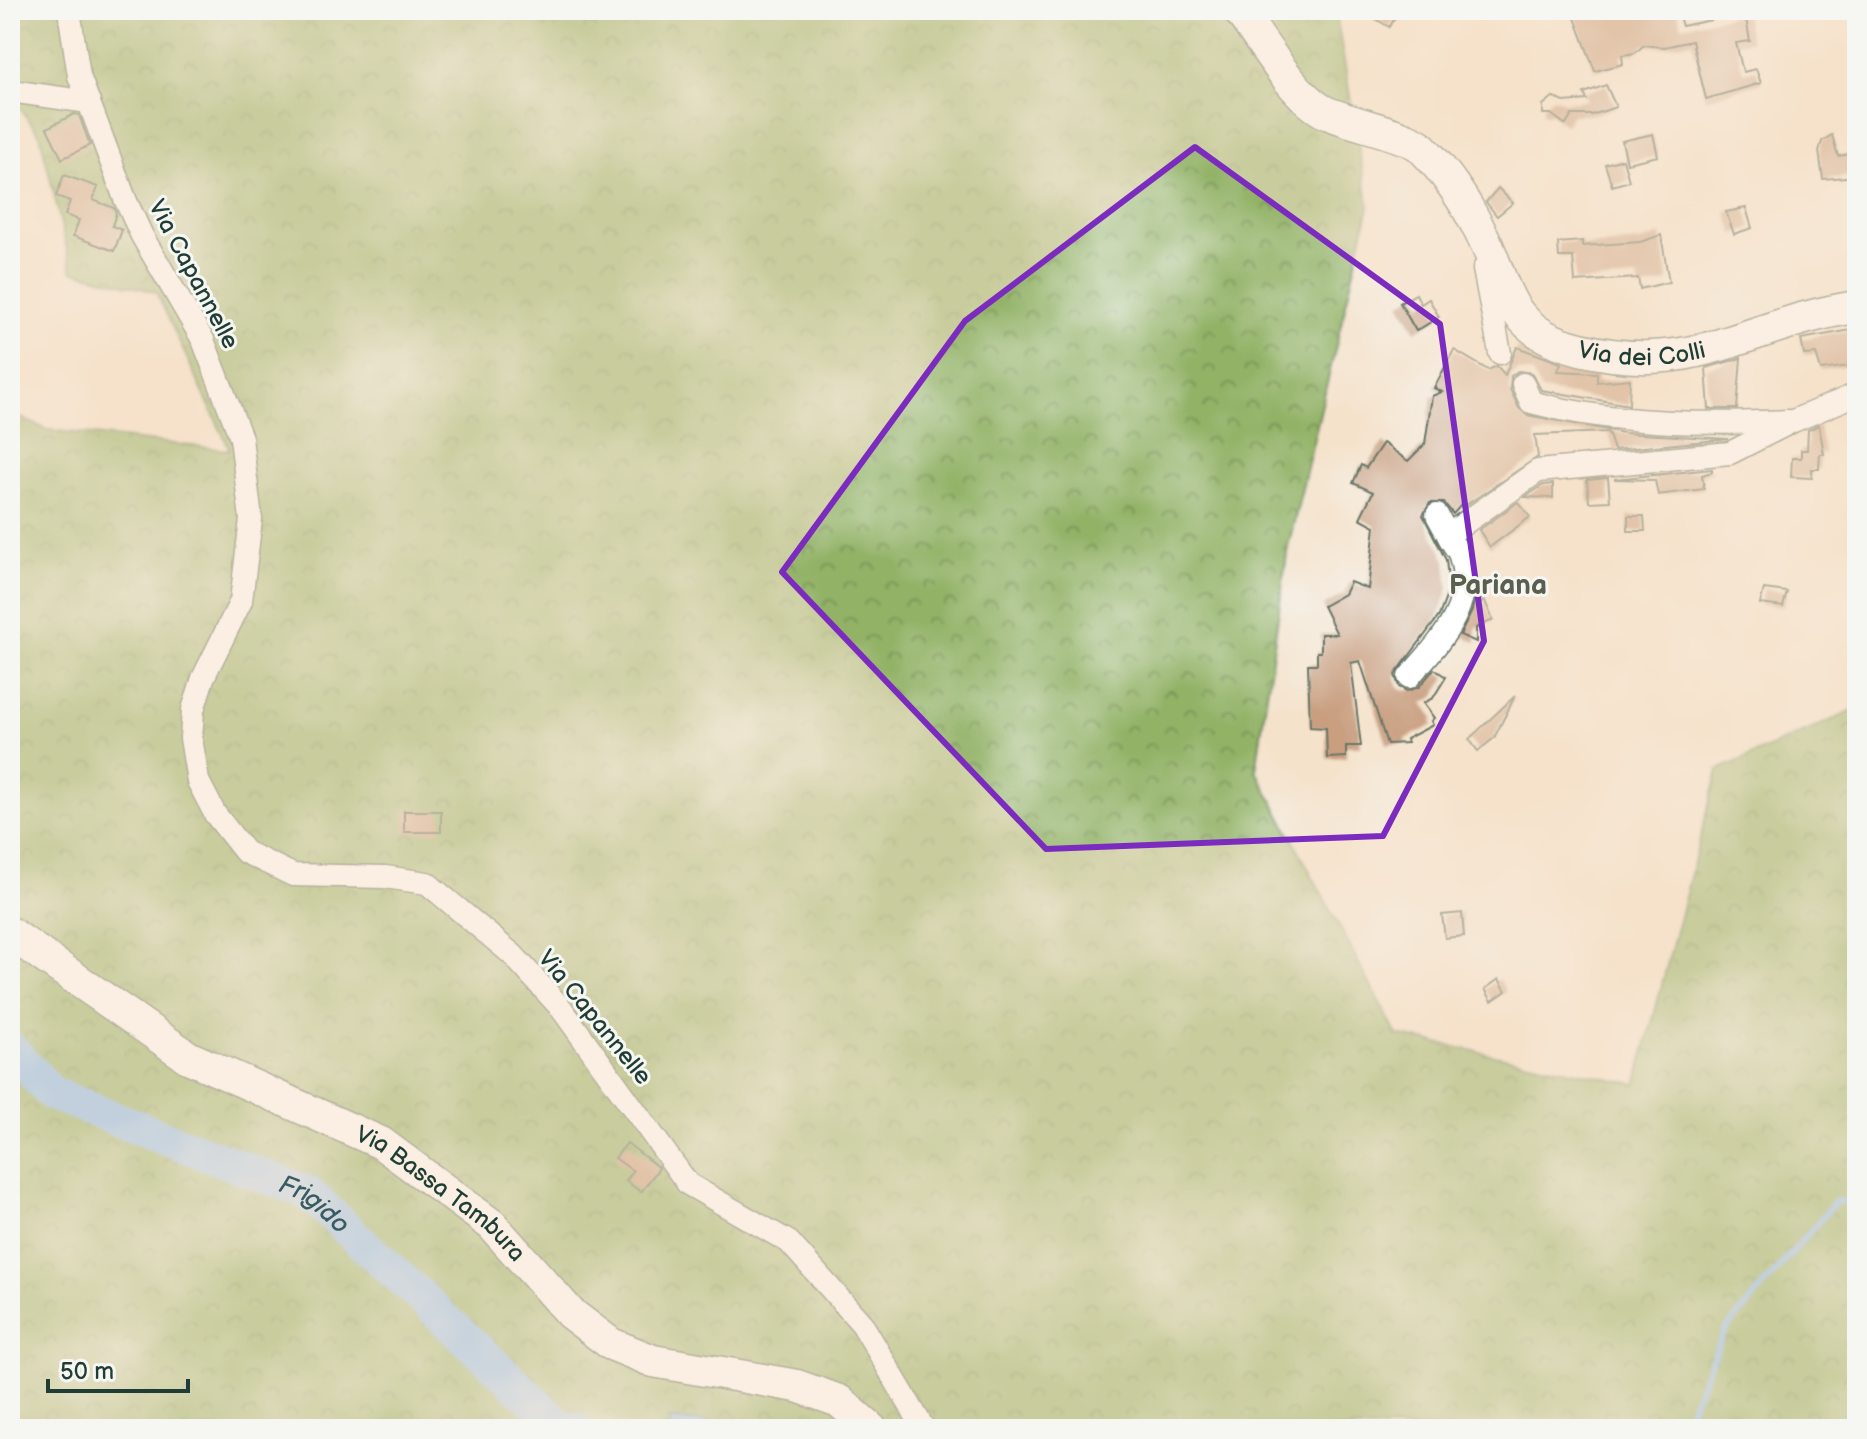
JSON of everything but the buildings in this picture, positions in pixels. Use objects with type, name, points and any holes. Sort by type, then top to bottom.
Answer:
[{"type":"street","name":"Via Capannelle","points":[[69,10],[79,76],[125,199],[142,236],[203,340],[241,438],[251,519],[241,601],[203,678],[193,710],[191,738],[198,781],[215,814],[245,852],[293,875],[385,877],[427,883],[513,955],[561,1008],[688,1184],[789,1242],[862,1324],[924,1429]]},
{"type":"street","name":"Via dei Colli","points":[[1239,10],[1295,84],[1322,110],[1419,145],[1449,182],[1483,236],[1514,308],[1538,335],[1566,345],[1628,359],[1663,359],[1717,349],[1796,319],[1857,307]]},
{"type":"street","points":[[10,91],[89,102]]},
{"type":"street","name":"Via dei Colli","points":[[1483,236],[1481,254],[1500,353]]},
{"type":"street","points":[[1523,384],[1531,402],[1598,415],[1726,424],[1793,421]]},
{"type":"street","points":[[1448,535],[1538,471],[1730,453],[1793,421],[1857,394]]},
{"type":"street","points":[[1409,677],[1443,637],[1462,607],[1460,555],[1437,515]]},
{"type":"street","name":"Via Bassa Tambura","points":[[10,933],[188,1057],[381,1143],[492,1225],[570,1313],[611,1344],[653,1361],[797,1386],[839,1401],[871,1429]]},
{"type":"highlighted area","points":[[1195,147],[1440,324],[1484,641],[1383,836],[1046,849],[782,572],[965,321]]},
{"type":"green space","points":[[10,10],[1339,10],[1337,20],[1369,207],[1288,547],[1256,770],[1397,1035],[1636,1084],[1718,770],[1857,709],[1857,1429],[10,1429],[10,413],[48,430],[230,450],[156,292],[72,271],[40,135],[10,95]]},
{"type":"water","points":[[669,1420],[731,1423],[742,1429],[671,1429]]},
{"type":"waterway","name":"Frigido","points":[[10,1048],[52,1094],[308,1193],[561,1426],[575,1429]]},
{"type":"waterway","points":[[1681,1429],[1725,1331],[1835,1202],[1857,1199]]},
{"type":"district","name":"Pariana","points":[[1498,584]]}]
